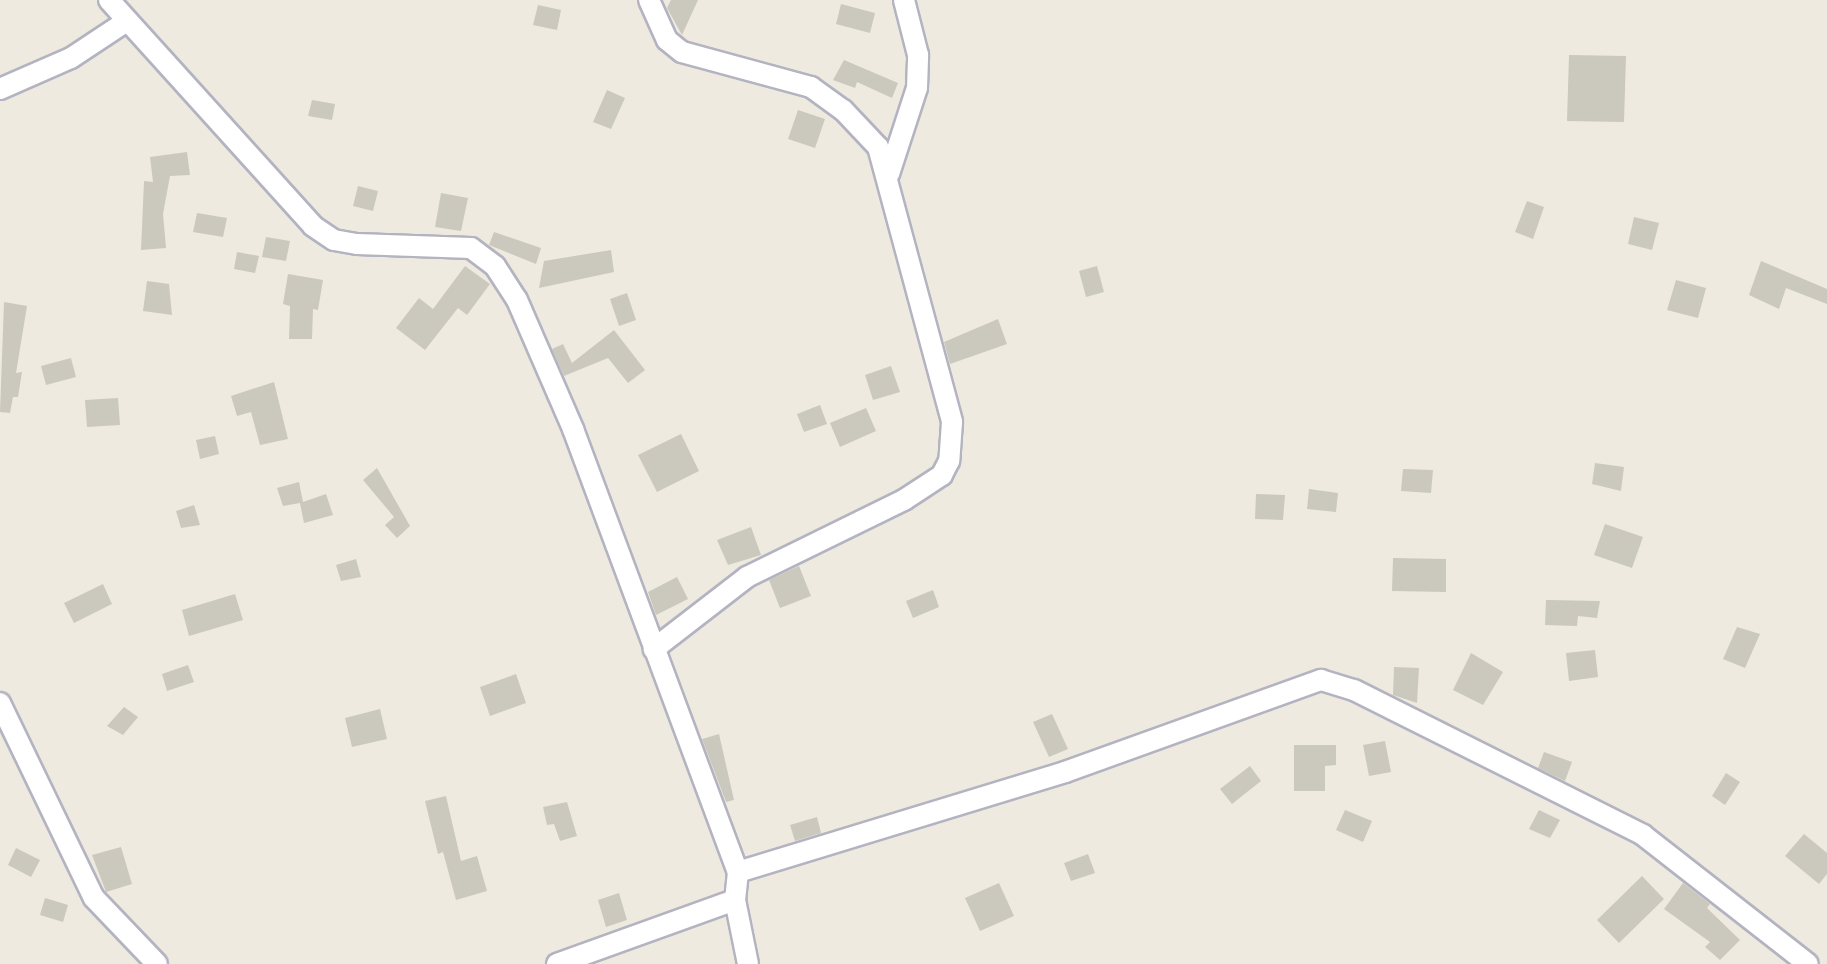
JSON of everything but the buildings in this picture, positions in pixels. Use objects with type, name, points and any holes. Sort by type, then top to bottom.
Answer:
[{"type":"street","points":[[109,0],[313,226],[334,240],[357,244],[471,248],[495,266],[517,300],[573,429],[738,872],[735,900],[748,964]]},
{"type":"street","points":[[649,0],[667,40],[682,52],[776,75],[811,87],[843,110],[878,147],[889,174],[952,422],[949,461],[942,475],[904,500],[747,577],[654,649]]},
{"type":"street","points":[[889,174],[917,88],[918,55],[904,0]]},
{"type":"street","points":[[0,89],[71,58],[127,21]]},
{"type":"street","points":[[738,872],[1050,777],[1321,680],[1354,690],[1643,835],[1808,964]]},
{"type":"street","points":[[0,703],[94,898],[157,964]]},
{"type":"street","points":[[557,964],[735,900]]}]
